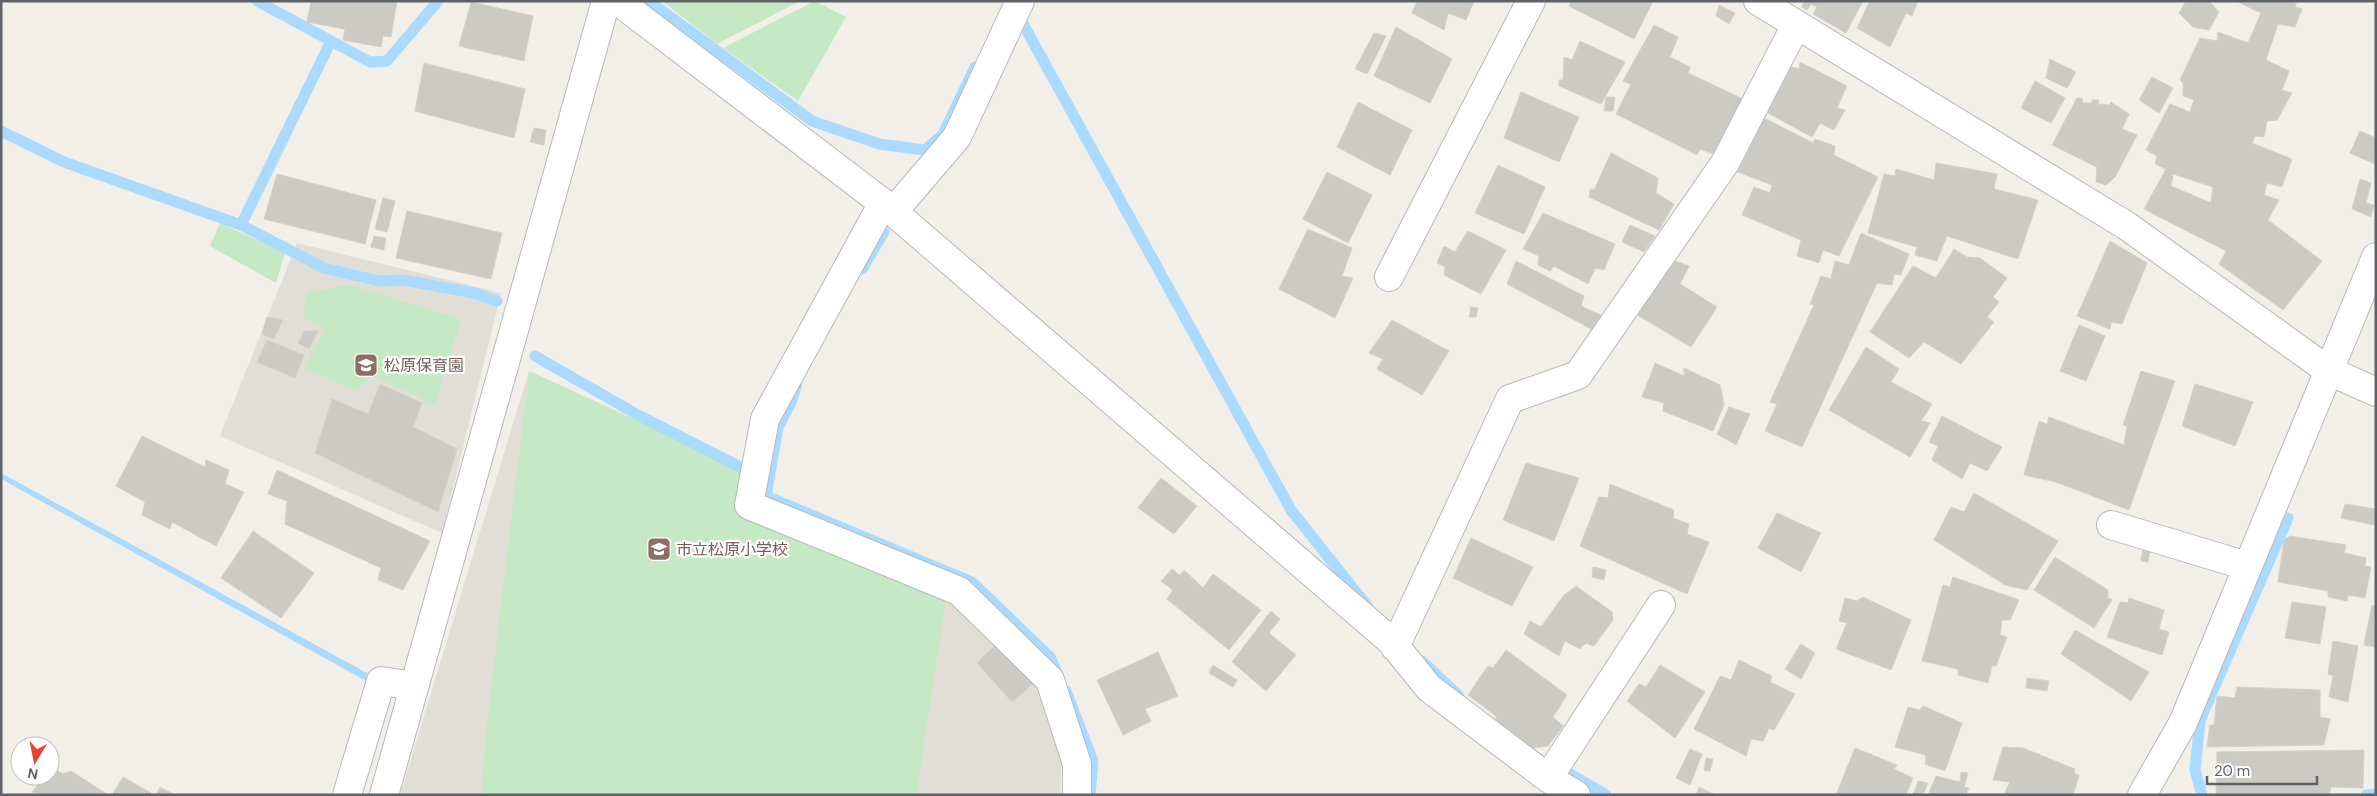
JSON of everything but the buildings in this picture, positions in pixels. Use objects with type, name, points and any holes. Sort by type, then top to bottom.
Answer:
[{"type":"street","points":[[384,795],[606,1]]},
{"type":"street","points":[[618,1],[888,208],[1395,647],[1429,688],[1548,778],[1576,795]]},
{"type":"street","points":[[1020,1],[957,137],[888,208],[765,420],[749,505],[959,590],[1050,680],[1077,764],[1077,795]]},
{"type":"street","points":[[1389,276],[1531,1]]},
{"type":"street","points":[[1758,1],[2127,226],[2329,371],[2376,392]]},
{"type":"street","points":[[1395,647],[1510,399],[1578,375],[1725,163],[1796,25]]},
{"type":"street","points":[[2142,795],[2183,723],[2376,257]]},
{"type":"street","points":[[2112,525],[2247,566]]},
{"type":"street","points":[[1548,778],[1661,606]]},
{"type":"street","points":[[348,795],[381,681],[414,686]]},
{"type":"shaded area","name":"松原保育園","points":[[297,243],[501,293],[442,533],[220,436]]},
{"type":"shaded area","name":"市立松原小学校","points":[[529,371],[740,468],[739,506],[947,593],[1037,687],[1062,760],[1060,795],[400,795]]},
{"type":"green space","points":[[662,1],[800,1],[717,44]]},
{"type":"green space","points":[[815,1],[846,17],[798,101],[723,48]]},
{"type":"green space","points":[[220,223],[285,253],[276,283],[210,246]]},
{"type":"green space","points":[[349,285],[461,319],[435,405],[372,375],[356,391],[305,368],[325,328],[304,318],[306,293]]},
{"type":"green space","name":"市立松原小学校","points":[[529,371],[740,468],[739,506],[947,593],[916,795],[482,795],[487,725]]},
{"type":"water","points":[[1,473],[367,673],[366,681],[1,479]]},
{"type":"waterway","points":[[257,1],[370,62],[387,61],[438,1]]},
{"type":"waterway","points":[[649,1],[812,121],[879,144],[925,150],[943,134],[975,67]]},
{"type":"waterway","points":[[1022,22],[1291,510],[1368,607]]},
{"type":"waterway","points":[[241,225],[331,41]]},
{"type":"waterway","points":[[1,131],[64,162],[241,225],[324,268],[379,281],[403,280],[474,293],[497,301]]},
{"type":"waterway","points":[[862,269],[884,232]]},
{"type":"waterway","points":[[535,356],[638,415],[742,468]]},
{"type":"waterway","points":[[797,383],[791,403],[778,427],[766,496],[972,582],[1050,657],[1059,677]]},
{"type":"waterway","points":[[2202,795],[2195,770],[2200,720],[2288,518]]},
{"type":"waterway","points":[[1422,661],[1459,696]]},
{"type":"waterway","points":[[1066,691],[1093,761],[1090,795]]},
{"type":"waterway","points":[[1555,765],[1606,795]]},
{"type":"waterway","points":[[2366,795],[2376,794]]},
{"type":"place","name":"松原保育園","points":[[366,365]]},
{"type":"place","name":"市立松原小学校","points":[[659,549]]}]
